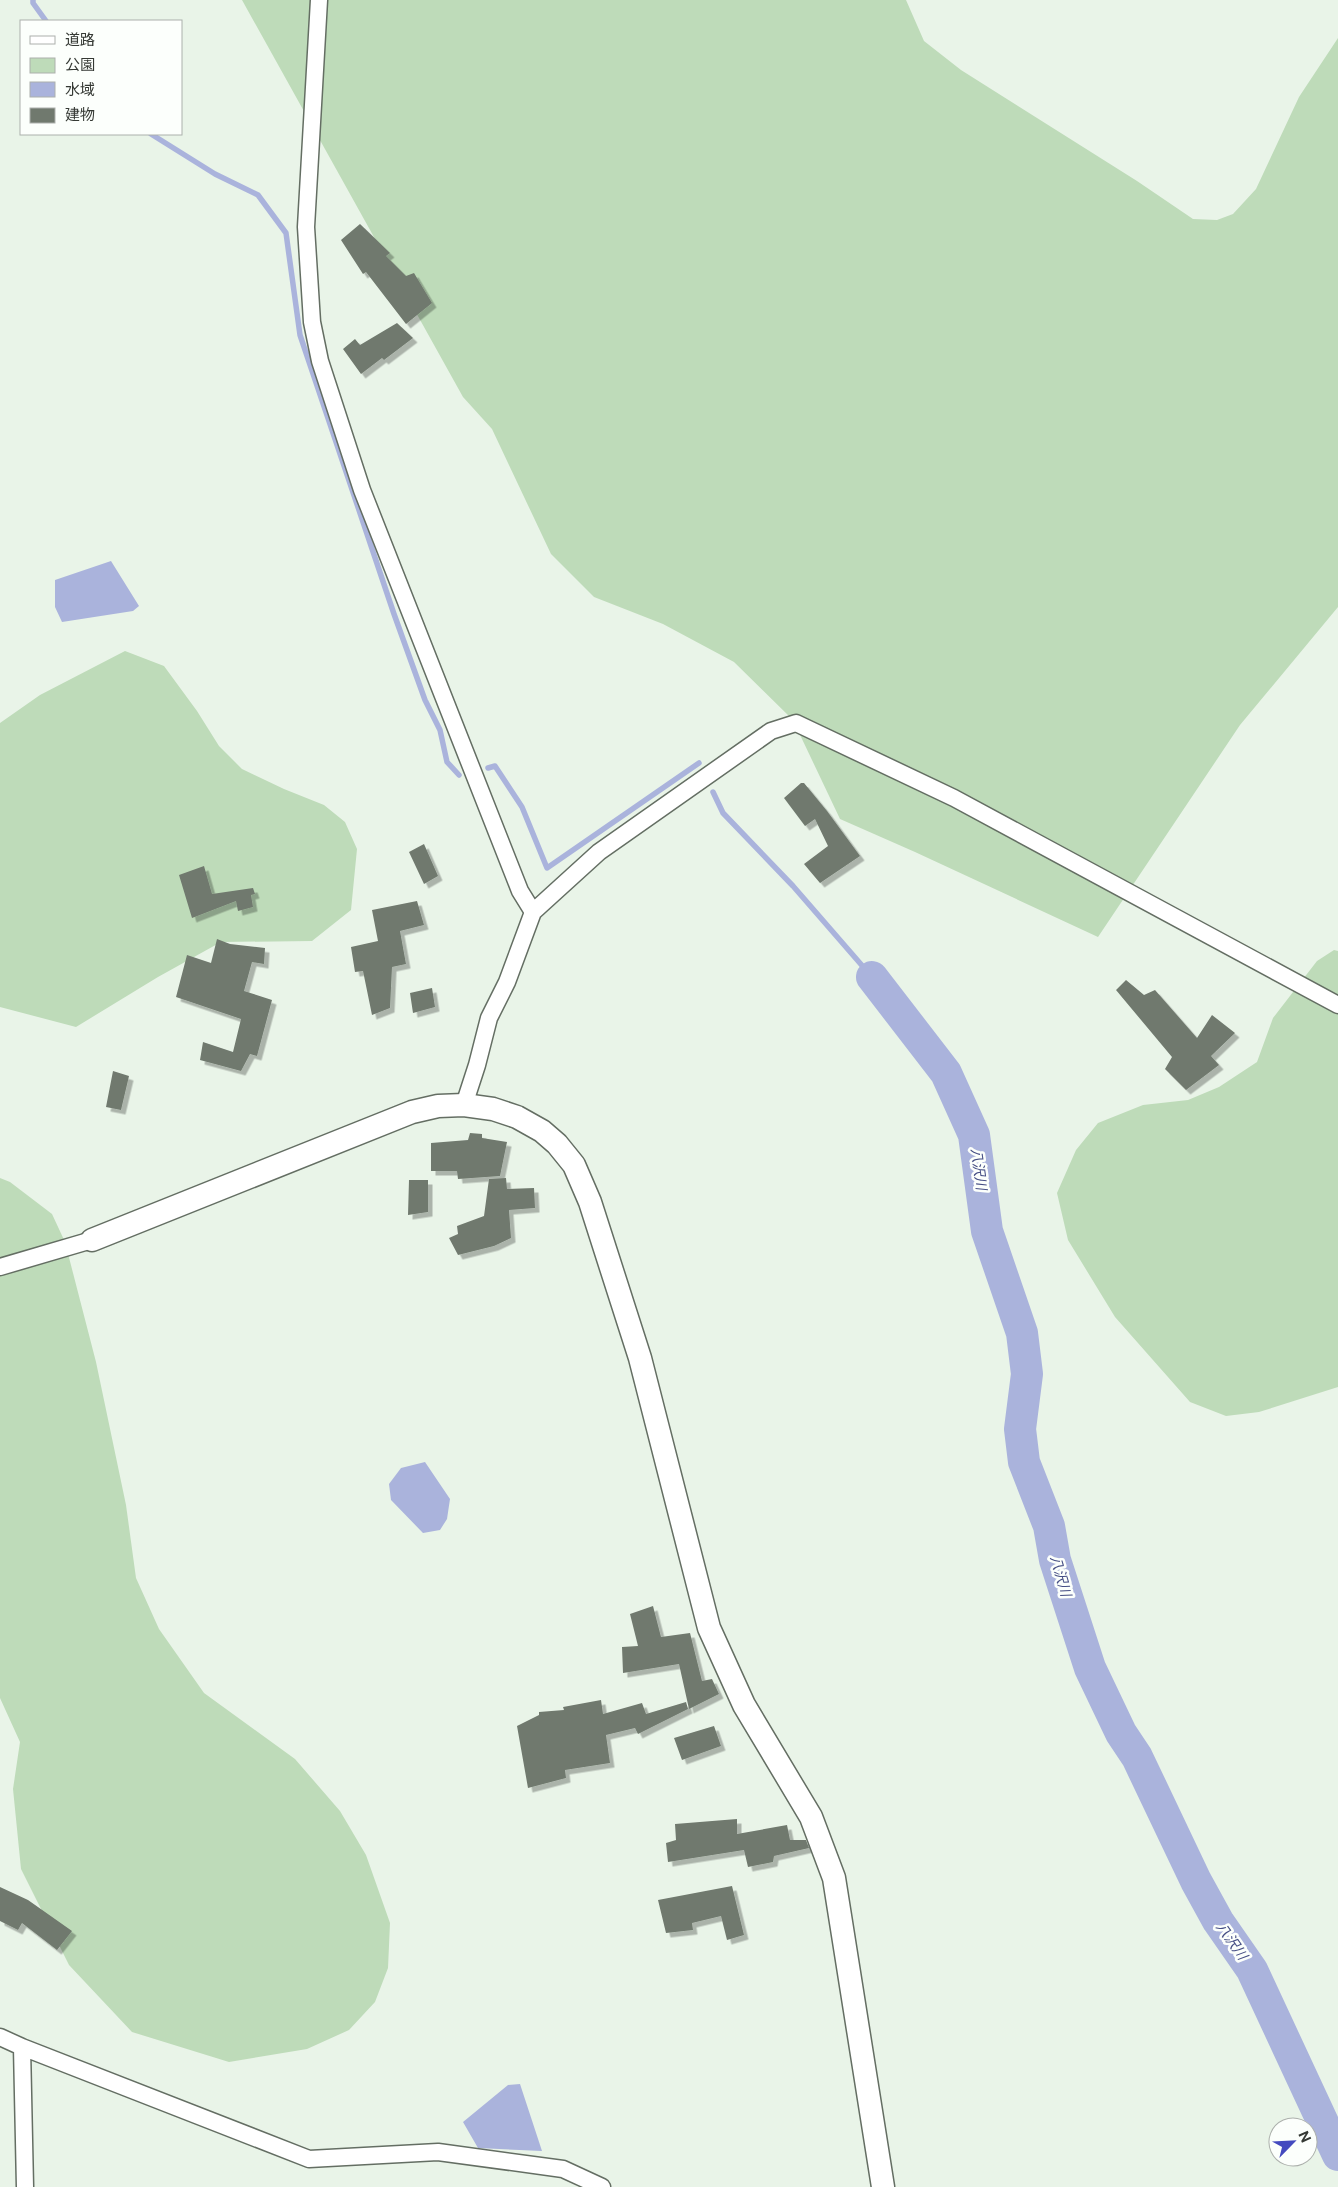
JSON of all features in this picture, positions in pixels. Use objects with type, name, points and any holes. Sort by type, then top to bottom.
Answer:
[{"type":"street","points":[[319,0],[306,227],[312,322],[320,361],[362,490],[520,891],[533,912]]},
{"type":"street","points":[[464,1105],[480,1058],[489,1018],[507,982],[533,912],[598,852],[771,731],[796,723],[954,798],[1338,1005]]},
{"type":"street","points":[[0,1267],[92,1240],[412,1112],[438,1106],[464,1105],[493,1109],[517,1117],[542,1131],[557,1144],[574,1165],[590,1202],[640,1358],[709,1628],[744,1705],[811,1817],[834,1878],[883,2187]]},
{"type":"street","points":[[0,2037],[309,2159],[438,2152],[562,2169],[602,2187]]},
{"type":"street","points":[[22,2047],[25,2187]]},
{"type":"green space","points":[[242,0],[906,0],[924,41],[961,70],[1137,181],[1193,219],[1217,220],[1233,214],[1256,189],[1299,97],[1338,38],[1338,607],[1240,725],[1098,937],[840,819],[793,720],[734,662],[663,624],[594,597],[551,554],[492,429],[463,397]]},
{"type":"green space","points":[[125,651],[164,666],[197,711],[219,746],[242,769],[324,805],[345,822],[357,849],[351,910],[312,941],[221,942],[158,977],[76,1027],[0,1007],[0,723],[40,695]]},
{"type":"green space","points":[[1334,950],[1338,951],[1338,1387],[1259,1412],[1226,1416],[1190,1402],[1115,1317],[1068,1240],[1057,1193],[1076,1150],[1098,1123],[1143,1105],[1188,1100],[1219,1087],[1257,1062],[1273,1018],[1317,961]]},
{"type":"green space","points":[[0,1178],[10,1182],[52,1214],[65,1242],[96,1362],[126,1505],[136,1578],[159,1629],[204,1693],[295,1759],[340,1811],[366,1855],[390,1923],[388,1968],[375,2002],[349,2030],[307,2049],[229,2062],[132,2032],[69,1965],[21,1869],[13,1789],[20,1742],[0,1698]]},
{"type":"water","points":[[111,561],[139,606],[133,611],[62,622],[55,607],[55,580]]},
{"type":"water","points":[[425,1462],[450,1499],[447,1519],[440,1530],[423,1533],[391,1500],[389,1484],[401,1468]]},
{"type":"water","points":[[520,2084],[542,2151],[478,2148],[463,2122],[508,2085]]},
{"type":"building","points":[[360,224],[390,253],[386,256],[406,276],[414,273],[432,303],[406,324],[366,272],[363,274],[341,240]]},
{"type":"building","points":[[397,323],[413,338],[384,360],[382,358],[361,374],[343,349],[355,339],[360,345]]},
{"type":"building","points":[[801,783],[804,783],[827,811],[860,856],[820,883],[804,864],[828,846],[815,819],[805,826],[784,798]]},
{"type":"building","points":[[424,844],[438,876],[424,884],[409,852]]},
{"type":"building","points":[[204,866],[212,894],[253,888],[255,894],[251,895],[253,907],[238,911],[236,901],[192,918],[179,875]]},
{"type":"building","points":[[417,901],[424,925],[400,931],[406,964],[392,967],[390,1008],[372,1015],[363,971],[355,972],[351,947],[378,941],[372,910]]},
{"type":"building","points":[[217,939],[230,944],[265,948],[264,964],[252,962],[244,991],[272,1000],[257,1056],[250,1054],[241,1071],[200,1060],[203,1042],[233,1052],[241,1019],[176,997],[187,955],[211,963]]},
{"type":"building","points":[[1126,980],[1144,995],[1155,990],[1197,1038],[1212,1015],[1235,1033],[1211,1056],[1219,1065],[1186,1090],[1165,1069],[1172,1057],[1116,990]]},
{"type":"building","points":[[432,988],[435,1007],[413,1013],[410,993]]},
{"type":"building","points":[[113,1071],[129,1076],[121,1110],[106,1107]]},
{"type":"building","points":[[470,1133],[482,1134],[482,1138],[507,1142],[500,1176],[458,1179],[457,1171],[431,1171],[431,1143],[468,1140]]},
{"type":"building","points":[[506,1178],[507,1189],[534,1188],[535,1208],[509,1210],[511,1238],[494,1246],[458,1255],[449,1238],[458,1234],[457,1226],[484,1216],[489,1179]]},
{"type":"building","points":[[409,1180],[428,1180],[428,1212],[408,1215]]},
{"type":"building","points":[[653,1606],[661,1637],[690,1633],[702,1681],[712,1679],[719,1694],[689,1709],[679,1664],[623,1673],[622,1647],[638,1646],[630,1614]]},
{"type":"building","points":[[601,1700],[603,1714],[642,1703],[646,1714],[686,1702],[688,1709],[638,1734],[635,1728],[606,1735],[610,1763],[565,1770],[566,1778],[528,1788],[517,1726],[539,1715],[539,1712],[564,1710],[563,1707]]},
{"type":"building","points":[[714,1726],[721,1746],[682,1760],[674,1738]]},
{"type":"building","points":[[737,1819],[737,1834],[787,1825],[790,1840],[806,1840],[809,1848],[774,1856],[773,1862],[748,1867],[744,1850],[668,1862],[666,1843],[676,1840],[675,1824]]},
{"type":"building","points":[[732,1886],[744,1935],[727,1940],[721,1916],[692,1923],[693,1930],[666,1933],[658,1900]]},
{"type":"building","points":[[0,1887],[28,1900],[72,1931],[57,1950],[22,1923],[18,1930],[0,1921]]},
{"type":"waterway","points":[[33,0],[33,3],[45,20]]},
{"type":"waterway","points":[[153,135],[215,174],[258,195],[286,233],[300,335],[394,614],[425,700],[440,730],[447,762],[459,775]]},
{"type":"waterway","points":[[488,768],[495,766],[522,807],[547,868],[699,763]]},
{"type":"waterway","points":[[713,792],[723,813],[793,886],[872,977]]},
{"type":"waterway","name":"八沢川","points":[[872,977],[946,1073],[974,1135],[987,1231],[1022,1333],[1027,1374],[1020,1429],[1024,1462],[1049,1526],[1055,1560],[1090,1668],[1121,1733],[1137,1757],[1196,1881],[1218,1921],[1252,1970],[1338,2155]]}]
